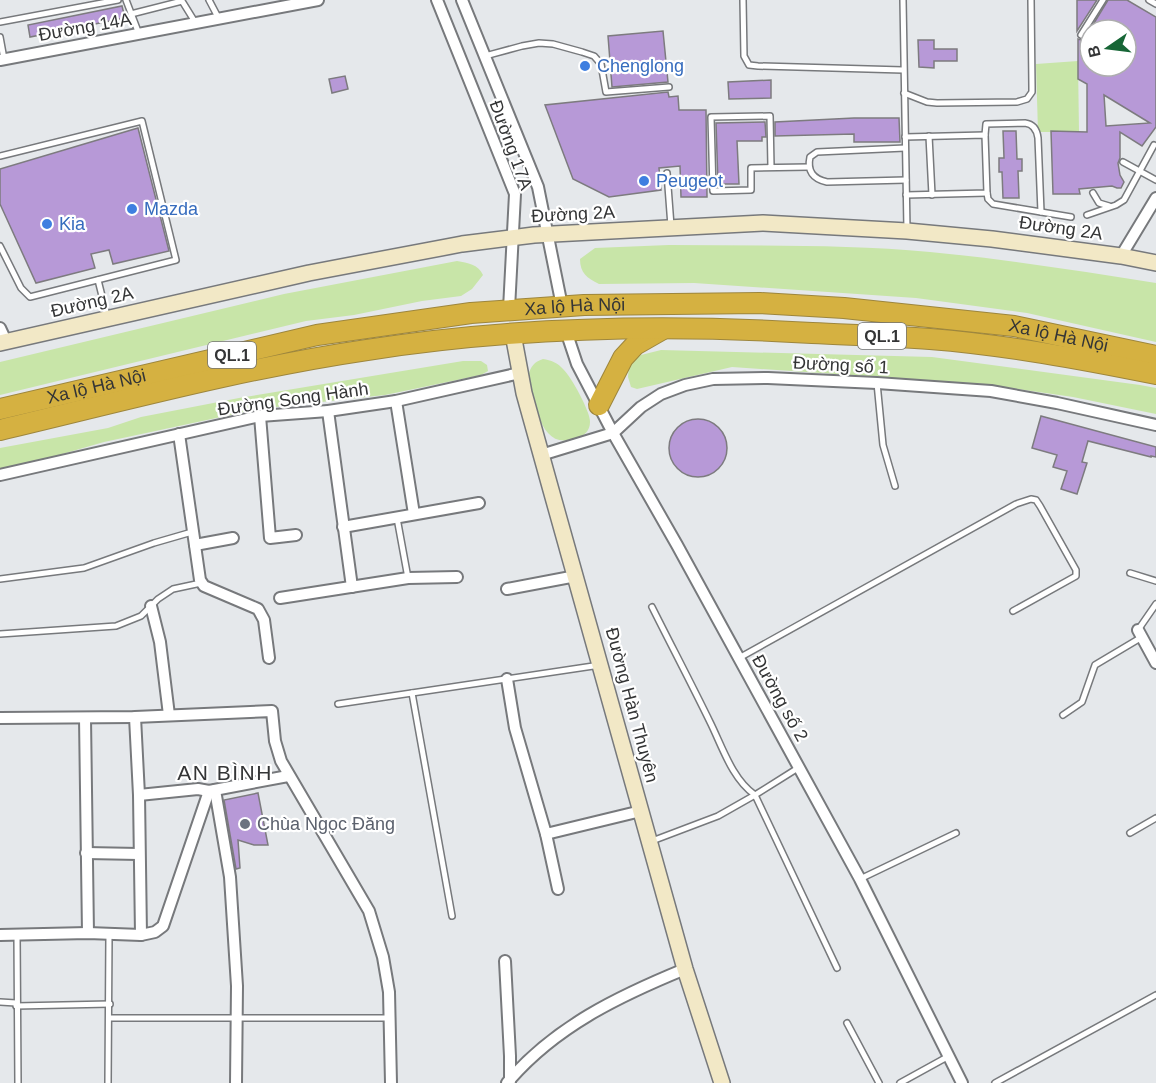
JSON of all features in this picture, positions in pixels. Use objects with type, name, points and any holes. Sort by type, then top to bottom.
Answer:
[{"type":"highway","name":"Xa lộ Hà Nội","points":[[0,409],[317,335],[443,316],[509,309],[622,303],[760,303],[844,308],[1014,327],[1156,356]]},
{"type":"highway","points":[[562,306],[566,331]]},
{"type":"highway","points":[[509,309],[513,334]]},
{"type":"highway","name":"Xa lộ Hà Nội","points":[[0,430],[280,365],[367,350],[468,337],[566,331],[664,328],[759,330],[930,339],[1045,353],[1156,374]]},
{"type":"highway","points":[[599,405],[622,358],[635,345],[664,328]]},
{"type":"street","name":"Đường 14A","points":[[2,59],[318,0]]},
{"type":"street","name":"Đường 17A","points":[[437,0],[515,194],[509,309]]},
{"type":"street","name":"Đường 17A","points":[[462,0],[538,188],[562,306]]},
{"type":"street","points":[[1121,256],[1156,198]]},
{"type":"street","name":"Đường 2A","points":[[2,337],[108,319],[309,273],[462,244],[547,234],[753,223],[992,238],[1156,263]]},
{"type":"street","name":"Đường số 2","points":[[566,331],[578,364],[613,433],[800,767],[860,879],[962,1083]]},
{"type":"street","name":"Đường Hàn Thuyên","points":[[513,334],[520,373],[541,455],[686,969],[722,1083]]},
{"type":"street","name":"Đường Song Hành","points":[[0,475],[260,416],[328,411],[396,401],[520,373]]},
{"type":"street","name":"Đường số 1","points":[[541,455],[613,433],[641,407],[661,394],[685,385],[712,379],[768,378],[991,391],[1156,425]]},
{"type":"street","points":[[396,401],[414,514]]},
{"type":"street","points":[[328,411],[352,587]]},
{"type":"street","points":[[260,416],[270,538],[296,535]]},
{"type":"street","points":[[179,434],[201,583],[258,609],[264,620],[269,658]]},
{"type":"street","points":[[343,527],[479,503]]},
{"type":"street","points":[[195,544],[233,538]]},
{"type":"street","points":[[507,589],[576,576]]},
{"type":"street","points":[[280,598],[408,578],[457,577]]},
{"type":"street","points":[[151,606],[162,654],[169,715]]},
{"type":"street","points":[[1140,633],[1156,663]]},
{"type":"street","points":[[507,679],[515,728],[546,834],[558,889]]},
{"type":"street","points":[[0,718],[135,717],[272,711],[275,741],[288,776],[355,884],[369,911],[383,957],[389,992],[391,1083]]},
{"type":"street","points":[[135,717],[139,795],[141,935]]},
{"type":"street","points":[[85,718],[88,933]]},
{"type":"street","points":[[139,795],[198,789],[212,791],[288,776]]},
{"type":"street","points":[[0,935],[88,933],[141,935],[154,932],[163,926],[212,791]]},
{"type":"street","points":[[212,791],[230,877],[237,986],[236,1083]]},
{"type":"street","points":[[546,834],[641,811]]},
{"type":"street","points":[[86,853],[139,854]]},
{"type":"street","points":[[505,961],[510,1056],[509,1082]]},
{"type":"street","points":[[509,1082],[526,1061],[580,1020],[639,988],[686,969]]},
{"type":"lane","points":[[77,0],[81,7]]},
{"type":"lane","points":[[0,22],[117,0]]},
{"type":"lane","points":[[126,0],[139,34]]},
{"type":"lane","points":[[209,0],[219,19]]},
{"type":"lane","points":[[743,0],[744,56],[749,64],[903,70]]},
{"type":"lane","points":[[903,0],[907,231]]},
{"type":"lane","points":[[904,93],[937,103],[1017,102],[1027,99],[1032,92],[1031,0]]},
{"type":"lane","points":[[1091,18],[1103,0]]},
{"type":"lane","points":[[1149,0],[1156,4]]},
{"type":"lane","points":[[131,14],[183,1],[195,24]]},
{"type":"lane","points":[[0,37],[2,59]]},
{"type":"lane","points":[[484,57],[532,44],[553,44],[594,56],[601,64],[606,92],[669,87]]},
{"type":"lane","points":[[771,167],[770,116],[711,117],[713,191],[751,190],[751,168],[809,166]]},
{"type":"lane","points":[[0,156],[142,121],[176,260],[30,297],[21,288],[0,246]]},
{"type":"lane","points":[[1041,212],[1036,130],[1030,124],[1025,123],[986,124],[988,199],[993,204],[1041,212],[1071,217]]},
{"type":"lane","points":[[905,137],[985,135]]},
{"type":"lane","points":[[929,136],[932,195]]},
{"type":"lane","points":[[1088,214],[1124,200],[1154,145]]},
{"type":"lane","points":[[905,148],[817,152],[810,157],[809,166],[816,178],[827,182],[906,180]]},
{"type":"lane","points":[[1123,162],[1156,180]]},
{"type":"lane","points":[[667,173],[671,228]]},
{"type":"lane","points":[[1093,192],[1099,203],[1110,207]]},
{"type":"lane","points":[[906,195],[987,193]]},
{"type":"lane","points":[[98,280],[108,319]]},
{"type":"lane","points":[[877,383],[883,445],[895,486]]},
{"type":"lane","points":[[739,658],[1016,504],[1031,499],[1036,500],[1040,506],[1076,570],[1076,576],[1014,610]]},
{"type":"lane","points":[[397,517],[408,578]]},
{"type":"lane","points":[[0,579],[84,568],[193,531]]},
{"type":"lane","points":[[1130,573],[1156,581]]},
{"type":"lane","points":[[0,634],[116,626],[141,616],[173,589],[201,583]]},
{"type":"lane","points":[[1063,715],[1082,702],[1095,665],[1140,633],[1156,604]]},
{"type":"lane","points":[[652,607],[730,762],[740,780],[755,795],[837,968]]},
{"type":"lane","points":[[338,704],[601,665]]},
{"type":"lane","points":[[412,693],[452,916]]},
{"type":"lane","points":[[650,842],[718,816],[800,767]]},
{"type":"lane","points":[[1130,833],[1156,818]]},
{"type":"lane","points":[[860,879],[956,833]]},
{"type":"lane","points":[[17,934],[18,1083]]},
{"type":"lane","points":[[108,1083],[109,935]]},
{"type":"lane","points":[[995,1083],[1156,995]]},
{"type":"lane","points":[[0,1002],[16,1005],[110,1004]]},
{"type":"lane","points":[[110,1018],[388,1018]]},
{"type":"lane","points":[[847,1023],[879,1083]]},
{"type":"lane","points":[[900,1083],[949,1056]]},
{"type":"green space","points":[[1078,61],[1079,132],[1038,132],[1036,64]]},
{"type":"green space","points":[[669,245],[897,249],[1015,262],[1156,283],[1156,342],[1027,313],[916,298],[694,283],[599,284],[588,277],[581,268],[580,259],[595,248]]},
{"type":"green space","points":[[457,261],[475,266],[483,275],[472,289],[461,296],[306,321],[0,395],[0,362],[284,294]]},
{"type":"green space","points":[[661,350],[932,357],[1156,388],[1156,414],[1073,397],[984,384],[732,367],[637,389],[631,387],[628,377],[629,364],[641,355]]},
{"type":"green space","points":[[543,359],[561,367],[580,395],[590,422],[588,430],[582,436],[564,441],[554,438],[546,431],[537,410],[528,376],[533,365]]},
{"type":"green space","points":[[463,361],[481,361],[487,365],[488,371],[481,375],[385,395],[258,409],[104,442],[38,461],[0,469],[0,448],[108,428],[141,417],[239,398]]},
{"type":"building","points":[[1077,0],[1097,0],[1085,18],[1078,18],[1077,31]]},
{"type":"building","points":[[1108,0],[1127,0],[1156,17],[1156,127],[1142,146],[1120,132],[1118,163],[1124,182],[1121,188],[1112,186],[1079,189],[1080,194],[1053,194],[1051,131],[1087,132],[1087,84],[1078,79],[1138,78],[1138,18],[1097,18]],"holes":[[[1104,95],[1150,123],[1106,126]]]},
{"type":"building","points":[[122,6],[125,18],[30,37],[28,25]]},
{"type":"building","points":[[663,31],[668,82],[612,87],[608,36]]},
{"type":"building","points":[[918,40],[934,40],[934,49],[957,49],[957,61],[934,61],[934,68],[919,67]]},
{"type":"building","points":[[345,76],[348,89],[332,93],[329,79]]},
{"type":"building","points":[[771,80],[771,98],[729,99],[728,82]]},
{"type":"building","points":[[668,92],[669,97],[678,96],[679,110],[706,110],[707,197],[681,197],[680,166],[659,168],[661,190],[609,197],[573,179],[545,105]]},
{"type":"building","points":[[899,118],[900,142],[854,142],[854,134],[775,136],[775,122]]},
{"type":"building","points":[[765,122],[766,137],[762,137],[762,141],[737,141],[739,184],[718,184],[716,123]]},
{"type":"building","points":[[138,128],[169,251],[113,264],[109,250],[91,254],[95,268],[36,283],[0,204],[0,169]]},
{"type":"building","points":[[1003,131],[1016,131],[1017,159],[1022,159],[1022,171],[1018,171],[1019,198],[1003,198],[999,158],[1004,158]]},
{"type":"building","points":[[1041,416],[1156,447],[1156,457],[1088,441],[1082,462],[1087,463],[1077,494],[1061,489],[1067,471],[1053,467],[1057,455],[1032,448]]},
{"type":"building","points":[[698,419],[709,421],[719,427],[725,437],[727,448],[725,459],[719,469],[709,475],[698,477],[687,475],[677,469],[671,459],[669,448],[671,437],[677,427],[687,421]]},
{"type":"building","name":"Chùa Ngọc Đăng","points":[[258,793],[268,845],[254,845],[238,840],[240,868],[236,869],[224,800]]},
{"type":"place","name":"Chenglong","points":[[585,66]]},
{"type":"place","name":"Peugeot","points":[[644,181]]},
{"type":"place","name":"Mazda","points":[[132,209]]},
{"type":"place","name":"Kia","points":[[47,224]]},
{"type":"place","name":"Chùa Ngọc Đăng","points":[[245,824]]},
{"type":"district","name":"AN BÌNH","points":[[225,772]]}]
